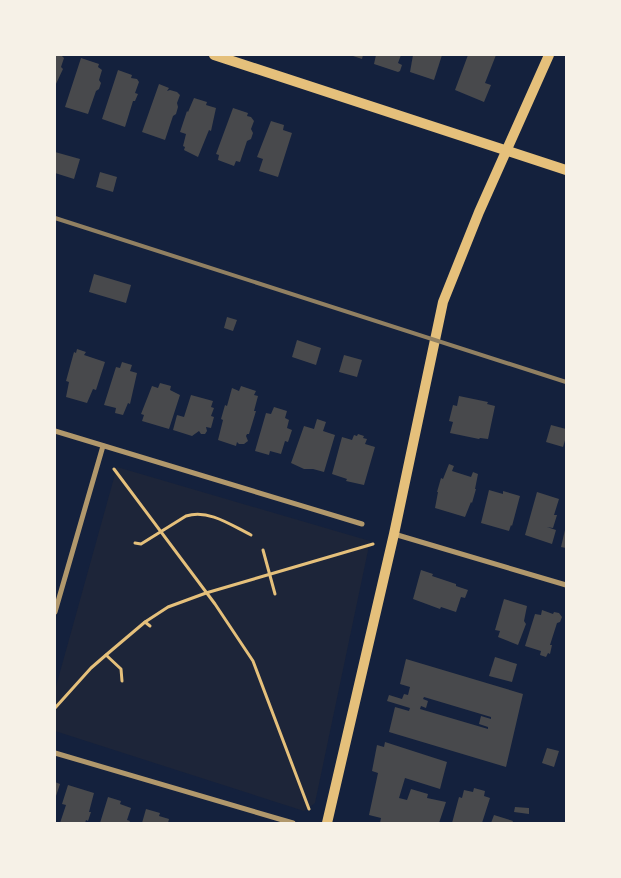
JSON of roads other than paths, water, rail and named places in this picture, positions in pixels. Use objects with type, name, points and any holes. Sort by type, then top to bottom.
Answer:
[{"type":"main road","points":[[214,55],[241,59],[566,170]]},
{"type":"main road","points":[[327,823],[394,534],[443,302],[476,221],[549,55]]},
{"type":"street","points":[[55,431],[362,524]]},
{"type":"street","points":[[55,612],[104,446]]},
{"type":"street","points":[[394,534],[566,585]]},
{"type":"street","points":[[55,753],[292,823]]},
{"type":"railway","points":[[55,218],[566,382]]}]
